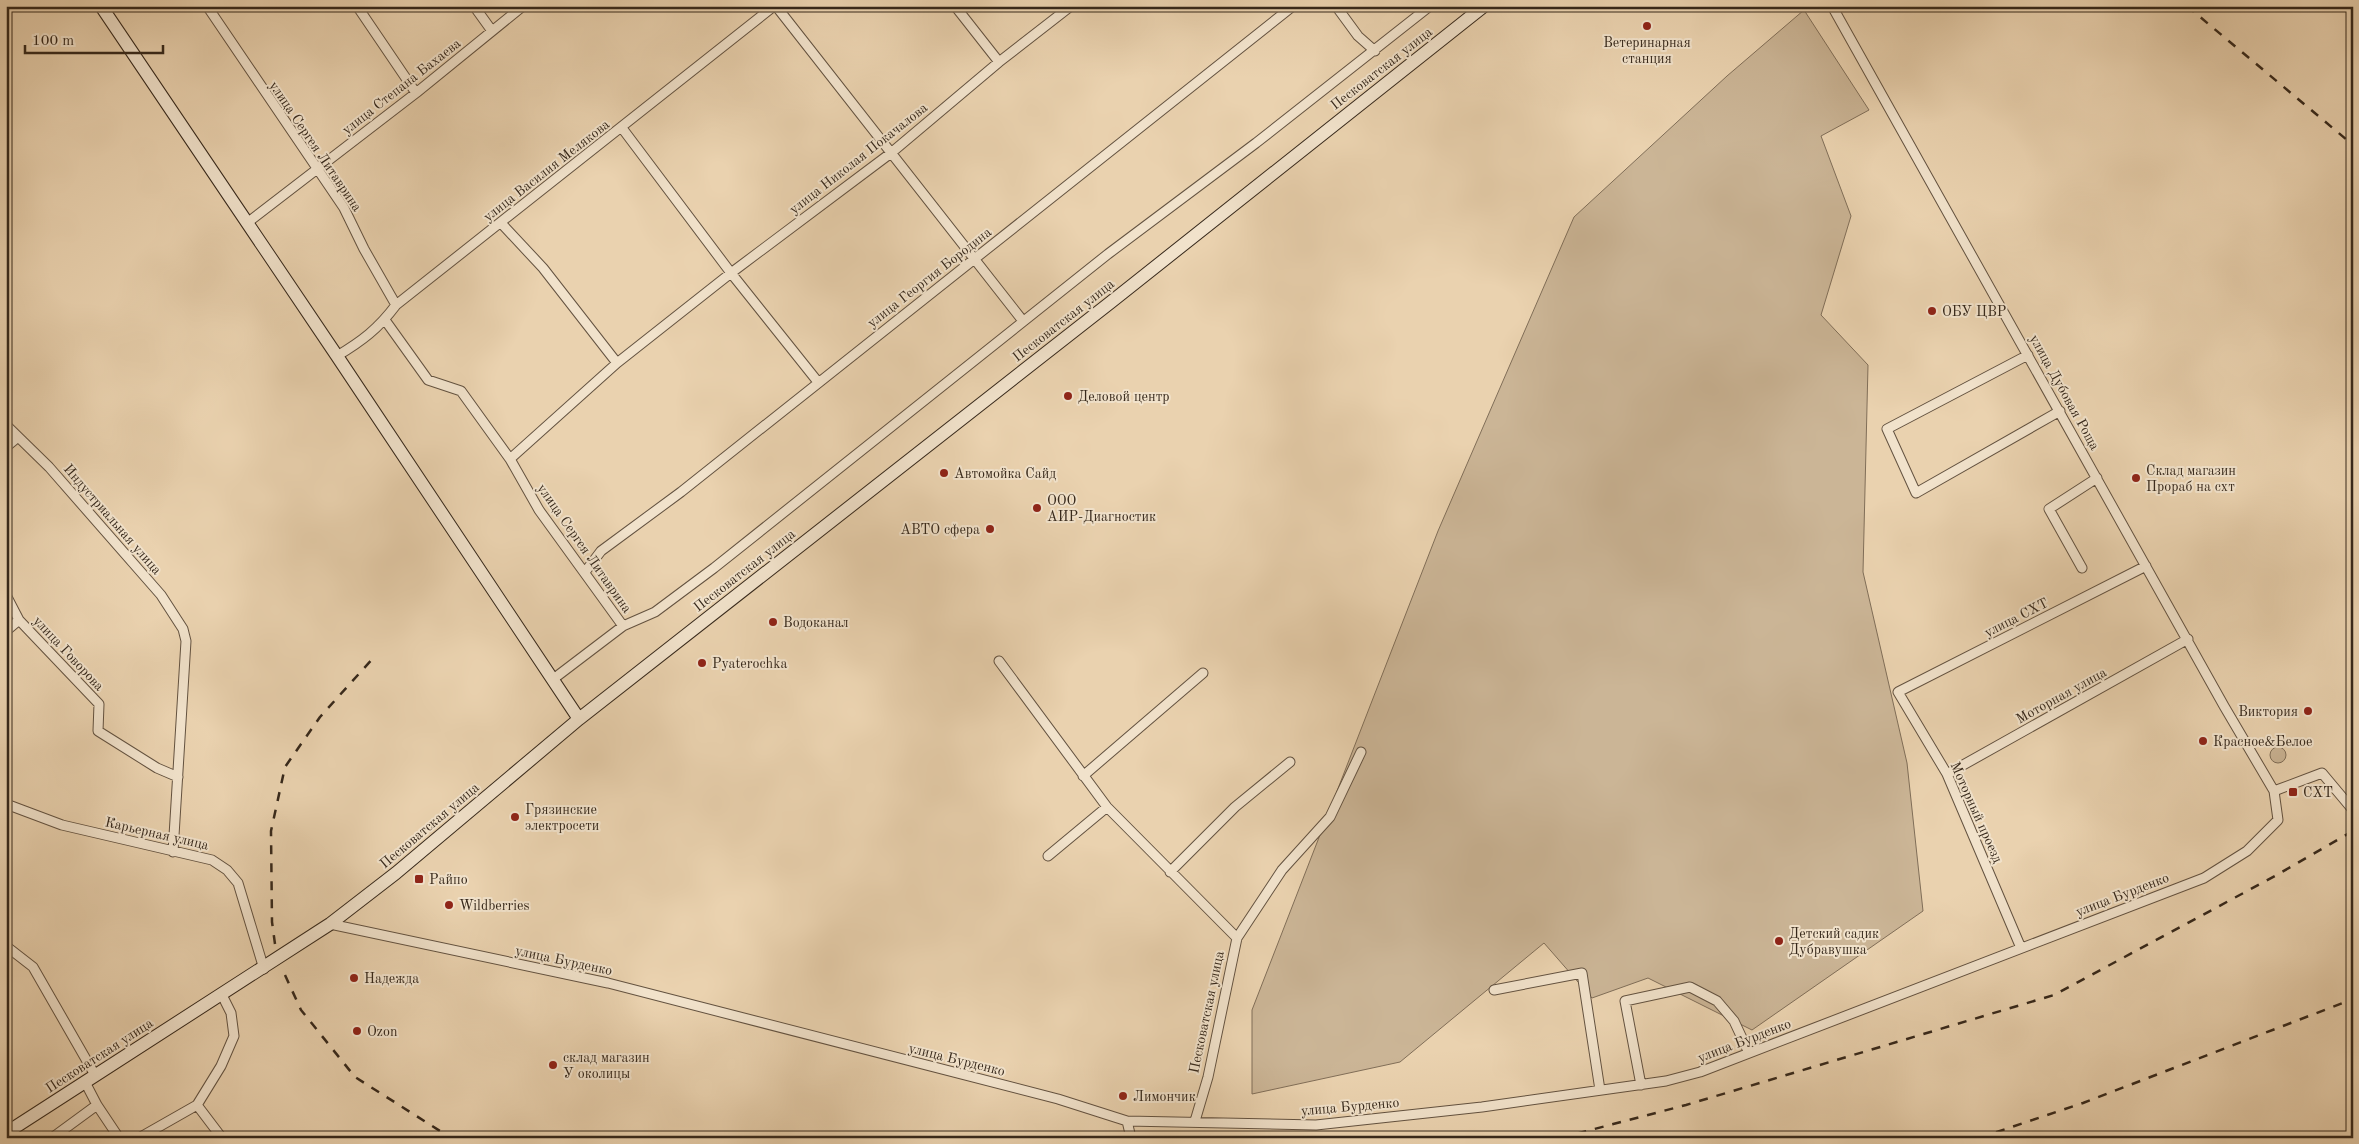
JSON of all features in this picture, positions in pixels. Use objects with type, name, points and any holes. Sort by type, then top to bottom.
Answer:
[{"type":"main road","points":[[101,6],[337,356],[578,719]]},
{"type":"main road","name":"Песковатская улица","points":[[6,1133],[330,924],[402,868],[578,719],[1111,302],[1484,6]]},
{"type":"street","name":"улица Сергея Литаврина","points":[[207,6],[280,117],[318,168],[344,208],[364,249],[396,305]]},
{"type":"street","points":[[357,6],[416,93]]},
{"type":"street","points":[[474,6],[492,31]]},
{"type":"street","name":"улица Степана Бахаева","points":[[247,223],[416,93],[523,6]]},
{"type":"street","points":[[775,6],[1023,321]]},
{"type":"street","name":"улица Василия Мелякова","points":[[337,356],[366,338],[385,320],[396,305],[775,6]]},
{"type":"street","points":[[955,6],[999,62]]},
{"type":"street","name":"улица Николая Покачалова","points":[[731,273],[891,153],[999,62],[1071,6]]},
{"type":"street","name":"улица Георгия Бородина","points":[[585,572],[601,551],[681,492],[1293,6]]},
{"type":"street","points":[[1336,6],[1358,36],[1375,50]]},
{"type":"street","points":[[552,680],[624,626],[655,612],[714,568],[1023,321],[1430,6]]},
{"type":"street","name":"улица Дубовая Роща","points":[[1832,6],[2274,791]]},
{"type":"street","points":[[622,128],[731,273],[818,382]]},
{"type":"street","points":[[501,223],[543,268],[617,363]]},
{"type":"street","points":[[510,459],[617,363],[731,273]]},
{"type":"street","name":"улица Сергея Литаврина","points":[[385,320],[428,380],[461,391],[510,459],[539,510],[624,626]]},
{"type":"street","points":[[2028,355],[1887,429],[1916,493],[2060,412]]},
{"type":"street","name":"Индустриальная улица","points":[[6,425],[49,468],[161,595],[183,629],[186,641],[178,777]]},
{"type":"street","points":[[6,447],[18,437]]},
{"type":"street","points":[[2082,568],[2049,509],[2097,478]]},
{"type":"street","name":"улица СХТ","points":[[1898,692],[2146,566]]},
{"type":"street","name":"улица Говорова","points":[[6,594],[20,620],[99,704],[98,730],[157,768],[178,777]]},
{"type":"street","points":[[6,631],[20,620]]},
{"type":"street","name":"Моторная улица","points":[[1947,774],[2188,639]]},
{"type":"street","name":"Песковатская улица","points":[[999,661],[1107,807],[1236,938]]},
{"type":"street","points":[[1083,776],[1203,673]]},
{"type":"street","name":"Моторный проезд","points":[[1898,692],[1947,774],[2021,948]]},
{"type":"street","name":"Песковатская улица","points":[[1195,1121],[1208,1077],[1236,938],[1282,870],[1330,817],[1361,752]]},
{"type":"street","points":[[1170,872],[1235,807],[1290,762]]},
{"type":"street","points":[[2274,791],[2322,773],[2353,810]]},
{"type":"street","points":[[174,852],[178,777]]},
{"type":"street","name":"улица Бурденко","points":[[330,924],[618,986],[1058,1099],[1127,1121],[1316,1125],[1482,1107],[1666,1081],[1700,1072],[2204,878],[2247,851],[2278,820],[2274,791]]},
{"type":"street","name":"Карьерная улица","points":[[6,804],[62,825],[212,860],[227,870],[238,883],[264,968]]},
{"type":"street","points":[[1048,856],[1107,807]]},
{"type":"street","points":[[6,946],[33,967],[90,1078],[97,1105],[119,1138]]},
{"type":"street","points":[[1494,990],[1582,973],[1600,1090]]},
{"type":"street","points":[[1641,1085],[1625,1001],[1690,987],[1717,1001],[1734,1022],[1749,1053]]},
{"type":"street","points":[[139,1138],[197,1105],[221,1066],[234,1036],[231,1013],[222,995]]},
{"type":"street","points":[[52,1138],[97,1105]]},
{"type":"street","points":[[197,1105],[222,1138]]},
{"type":"street","points":[[1127,1121],[1131,1138]]},
{"type":"shaded area","points":[[1804,10],[1869,110],[1821,136],[1851,216],[1821,315],[1868,365],[1863,572],[1907,763],[1923,911],[1752,1030],[1648,978],[1592,998],[1544,943],[1400,1062],[1252,1094],[1252,1010],[1438,531],[1574,217],[1727,76]]},
{"type":"shaded area","points":[[2278,747],[2284,749],[2286,755],[2284,761],[2278,763],[2272,761],[2270,755],[2272,749]]},
{"type":"railway","points":[[2187,6],[2353,145]]},
{"type":"railway","points":[[275,944],[272,922],[271,831],[285,767],[320,717],[375,656]]},
{"type":"railway","points":[[1560,1138],[1686,1105],[2054,995],[2275,876],[2353,831]]},
{"type":"railway","points":[[285,975],[301,1010],[355,1077],[451,1138]]},
{"type":"railway","points":[[1979,1138],[2083,1103],[2353,999]]},
{"type":"place","name":"Ветеринарная станция","points":[[1647,26]]},
{"type":"place","name":"ОБУ ЦВР","points":[[1932,311]]},
{"type":"place","name":"Деловой центр","points":[[1068,396]]},
{"type":"place","name":"Автомойка Сайд","points":[[944,473]]},
{"type":"place","name":"Склад магазин Прораб на схт","points":[[2136,478]]},
{"type":"place","name":"ООО АИР-Диагностик","points":[[1037,508]]},
{"type":"place","name":"АВТО сфера","points":[[990,529]]},
{"type":"place","name":"Водоканал","points":[[773,622]]},
{"type":"place","name":"Pyaterochka","points":[[702,663]]},
{"type":"place","name":"Виктория","points":[[2308,711]]},
{"type":"place","name":"Красное&Белое","points":[[2203,741]]},
{"type":"place","name":"СХТ","points":[[2293,792]]},
{"type":"place","name":"Грязинские электросети","points":[[515,817]]},
{"type":"place","name":"Райпо","points":[[419,879]]},
{"type":"place","name":"Wildberries","points":[[449,905]]},
{"type":"place","name":"Детский садик Дубравушка","points":[[1779,941]]},
{"type":"place","name":"Надежда","points":[[354,978]]},
{"type":"place","name":"Ozon","points":[[357,1031]]},
{"type":"place","name":"склад магазин У околицы","points":[[553,1065]]},
{"type":"place","name":"Лимончик","points":[[1123,1096]]}]
